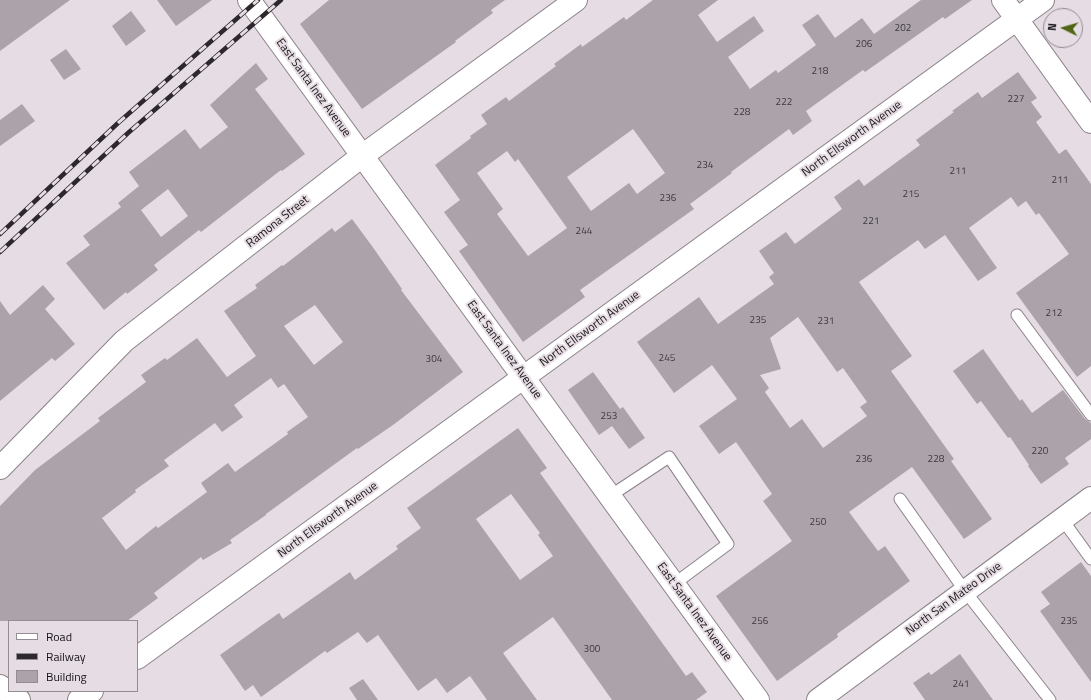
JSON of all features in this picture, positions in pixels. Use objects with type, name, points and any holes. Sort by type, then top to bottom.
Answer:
[{"type":"street","name":"East Santa Inez Avenue","points":[[249,0],[758,700]]},
{"type":"street","name":"Ramona Street","points":[[0,468],[124,341],[362,156],[576,0]]},
{"type":"street","points":[[1003,0],[1091,122]]},
{"type":"street","name":"North Ellsworth Avenue","points":[[138,657],[1043,0]]},
{"type":"street","name":"North San Mateo Drive","points":[[818,700],[1091,498]]},
{"type":"street","points":[[8,692],[19,700]]},
{"type":"street","points":[[79,700],[91,692]]},
{"type":"lane","points":[[1017,315],[1091,415]]},
{"type":"lane","points":[[610,496],[669,457],[728,544],[674,584]]},
{"type":"lane","points":[[900,499],[965,591],[1050,700]]},
{"type":"lane","points":[[1062,519],[1091,559]]},
{"type":"building","points":[[0,0],[70,0],[0,51]]},
{"type":"building","points":[[157,0],[212,0],[176,26]]},
{"type":"building","points":[[329,0],[505,0],[491,10],[493,13],[455,41],[456,42],[362,109],[300,24]]},
{"type":"building","points":[[653,0],[718,0],[698,15],[717,42],[754,16],[764,31],[728,57],[750,89],[776,70],[778,73],[816,45],[802,25],[818,14],[835,38],[862,18],[874,34],[921,0],[972,0],[945,19],[943,17],[865,72],[863,70],[806,111],[812,121],[793,135],[789,129],[731,172],[732,173],[690,204],[694,209],[580,290],[585,297],[523,342],[459,251],[468,245],[444,212],[460,200],[435,165],[487,124],[481,115],[506,97],[509,101],[556,66],[554,64],[581,44],[582,47],[624,17],[626,20]],"holes":[[[633,129],[665,173],[637,194],[629,183],[591,211],[567,177]],[[507,151],[515,162],[518,159],[567,228],[528,256],[497,214],[503,209],[477,173]]]},
{"type":"building","points":[[131,11],[146,31],[126,46],[112,26]]},
{"type":"building","points":[[66,49],[81,69],[64,80],[50,60]]},
{"type":"building","points":[[256,63],[268,79],[255,89],[305,154],[282,171],[281,170],[201,232],[199,230],[154,265],[158,270],[127,294],[126,292],[104,310],[66,263],[90,245],[83,236],[121,207],[118,203],[139,186],[129,172],[185,129],[200,149],[228,127],[210,105]],"holes":[[[168,189],[188,216],[161,237],[141,210]]]},
{"type":"building","points":[[1018,72],[1037,98],[1031,102],[1042,117],[1036,122],[1059,154],[1066,149],[1091,184],[1091,366],[1077,377],[1016,293],[1069,254],[1039,213],[1036,215],[1026,201],[1018,207],[1011,197],[969,228],[997,268],[978,281],[945,235],[925,249],[918,240],[859,282],[912,356],[891,371],[954,459],[951,461],[992,519],[964,539],[912,467],[849,512],[878,551],[885,546],[910,581],[837,634],[838,637],[777,681],[716,596],[792,541],[763,501],[772,494],[736,442],[719,454],[699,426],[737,399],[712,365],[674,393],[637,342],[699,297],[718,324],[774,284],[769,277],[774,273],[759,251],[786,232],[795,244],[842,209],[834,197],[859,179],[864,186],[920,145],[916,140],[954,112],[952,111],[978,92],[982,98]],"holes":[[[798,317],[837,372],[843,368],[867,402],[860,407],[867,416],[823,448],[802,419],[790,428],[765,392],[769,388],[760,375],[781,369],[770,338]]]},
{"type":"building","points":[[22,104],[35,121],[0,146],[0,120]]},
{"type":"building","points":[[352,219],[402,289],[401,290],[463,372],[393,425],[358,449],[357,448],[230,540],[232,543],[203,560],[201,557],[154,593],[158,598],[128,620],[0,621],[0,506],[35,470],[100,421],[98,418],[146,382],[141,375],[165,358],[167,360],[197,338],[227,377],[256,356],[224,311],[257,288],[255,285],[282,265],[283,266],[332,228],[335,232]],"holes":[[[315,305],[343,342],[314,365],[284,326]],[[271,378],[278,388],[284,384],[308,417],[287,432],[288,434],[235,472],[228,463],[201,483],[207,492],[158,528],[156,526],[126,550],[102,518],[136,492],[135,490],[169,466],[164,460],[215,423],[222,432],[243,417],[234,405]]]},
{"type":"building","points":[[43,285],[55,299],[45,309],[75,344],[55,361],[52,358],[0,401],[0,301],[10,315]]},
{"type":"building","points":[[983,349],[1020,401],[1022,399],[1032,413],[1063,390],[1085,419],[1091,423],[1091,439],[1065,458],[1069,464],[1041,484],[1010,437],[1008,438],[981,401],[977,404],[953,371]]},
{"type":"building","points":[[593,372],[620,409],[623,407],[645,438],[629,449],[612,426],[599,435],[568,390]]},
{"type":"building","points":[[518,428],[547,468],[540,473],[686,676],[692,672],[707,692],[696,700],[612,700],[553,617],[503,653],[537,700],[487,700],[470,676],[447,693],[436,678],[418,691],[378,635],[367,643],[358,632],[327,653],[325,651],[261,697],[253,685],[245,691],[220,655],[279,613],[283,619],[350,572],[355,580],[398,549],[396,546],[421,528],[407,508]],"holes":[[[511,494],[540,533],[538,535],[553,556],[520,580],[476,519]]]},
{"type":"building","points":[[1081,562],[1091,576],[1091,682],[1040,611],[1050,604],[1041,592]]},
{"type":"building","points":[[960,654],[993,700],[925,700],[913,683],[929,672],[931,675]]},
{"type":"building","points":[[363,679],[378,700],[357,700],[349,688]]},
{"type":"railway","points":[[0,234],[118,123],[258,0]]},
{"type":"railway","points":[[0,252],[128,133],[281,0]]}]
